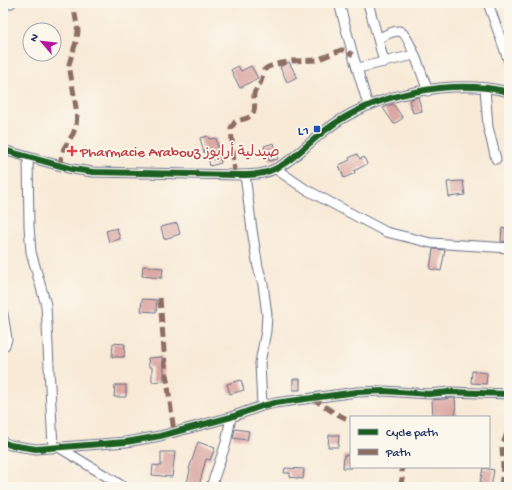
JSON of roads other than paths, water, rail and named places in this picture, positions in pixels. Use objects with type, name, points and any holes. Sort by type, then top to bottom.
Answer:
[{"type":"street","points":[[3,6],[11,3]]},
{"type":"street","points":[[339,3],[368,105]]},
{"type":"street","points":[[368,3],[384,62]]},
{"type":"street","points":[[488,3],[509,62]]},
{"type":"street","points":[[378,39],[398,31],[405,35],[428,91]]},
{"type":"street","points":[[358,68],[414,55]]},
{"type":"street","points":[[3,150],[72,169],[93,172],[261,174],[276,169],[290,160],[326,129],[347,115],[368,105],[389,98],[462,86],[509,92]]},
{"type":"street","points":[[485,88],[488,127],[496,159]]},
{"type":"street","points":[[28,158],[31,252],[46,305],[57,448]]},
{"type":"street","points":[[276,169],[305,189],[386,232],[431,243],[509,248]]},
{"type":"street","points":[[245,175],[252,230],[258,267],[263,284],[267,315],[266,331],[260,363],[262,406]]},
{"type":"street","points":[[3,314],[7,339],[5,345],[3,345]]},
{"type":"street","points":[[3,442],[17,447],[36,449],[126,442],[160,436],[231,417],[275,403],[357,392],[384,391],[429,394],[450,392],[509,394]]},
{"type":"street","points":[[211,487],[223,453],[231,417]]},
{"type":"street","points":[[57,448],[124,487]]},
{"type":"place","name":"L1","points":[[317,129]]},
{"type":"place","name":"Pharmacie Arabouz صيدلية أرابوز","points":[[72,151]]}]
